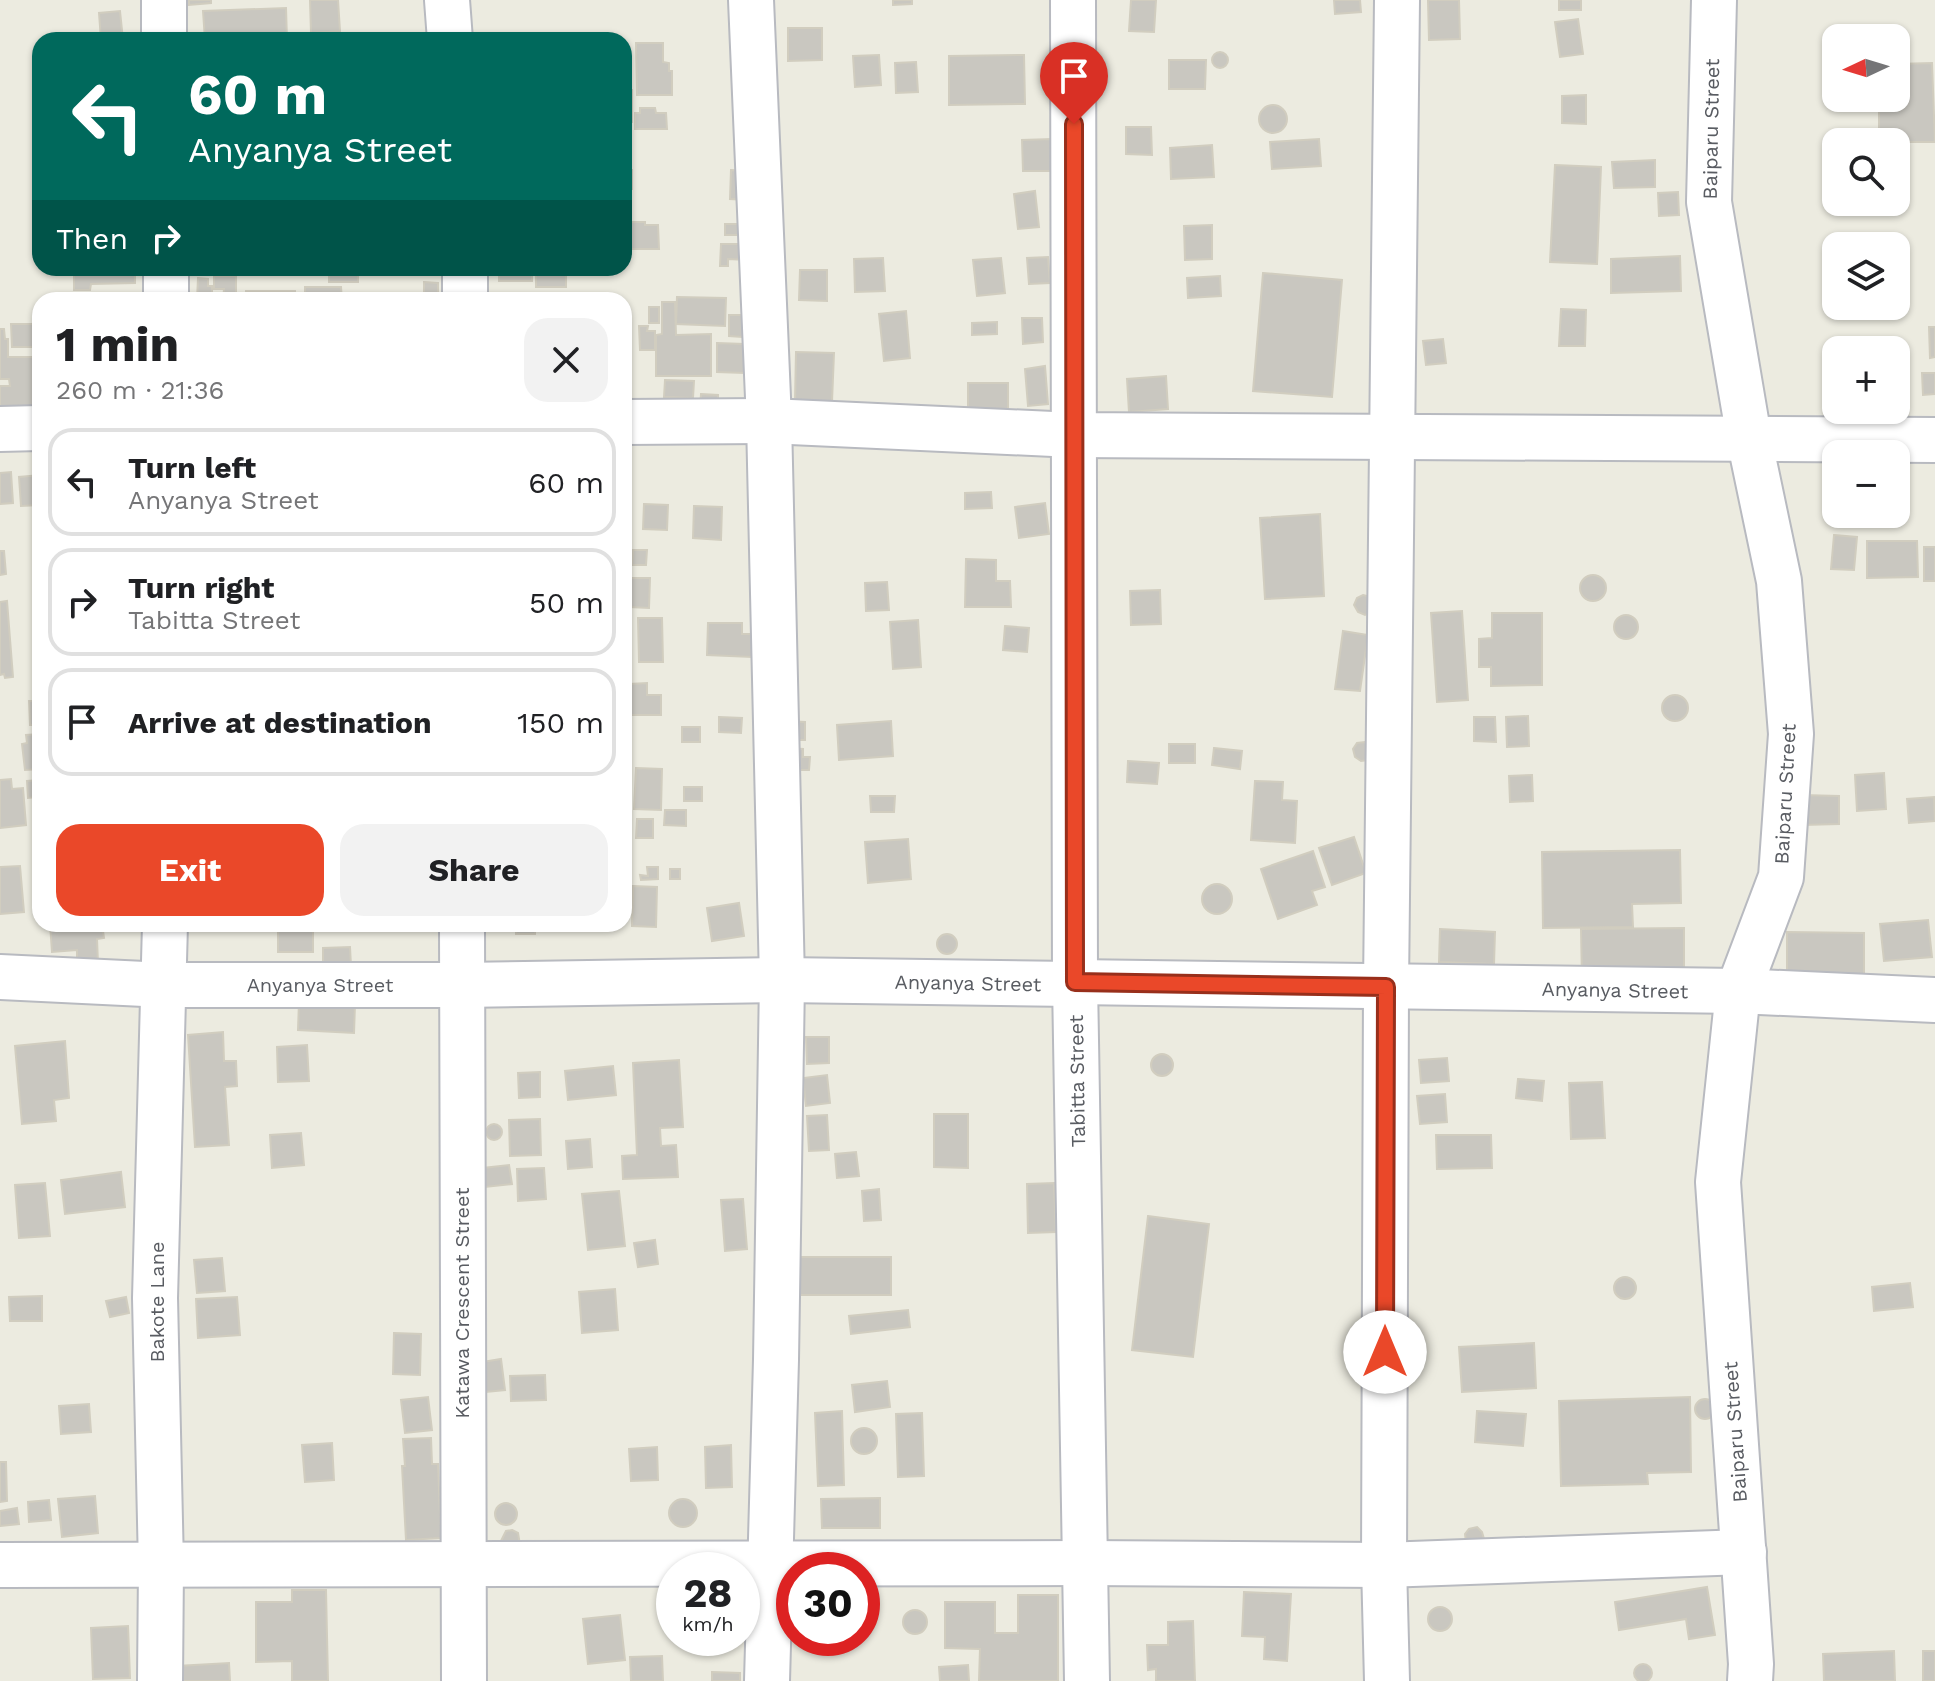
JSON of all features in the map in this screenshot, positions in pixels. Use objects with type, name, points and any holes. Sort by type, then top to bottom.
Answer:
[{"type":"street","points":[[164,0],[164,32]]},
{"type":"street","points":[[447,0],[449,32]]},
{"type":"street","points":[[751,0],[769,421],[782,980],[767,1681]]},
{"type":"street","name":"Tabitta Street","points":[[1073,0],[1075,982],[1087,1681]]},
{"type":"street","points":[[1387,1681],[1384,1565],[1386,987],[1397,0]]},
{"type":"street","name":"Baiparu Street","points":[[1714,0],[1709,202],[1749,438],[1779,581],[1791,734],[1781,877],[1738,991],[1718,1182],[1750,1681]]},
{"type":"street","points":[[632,422],[769,421],[1074,435],[1935,440]]},
{"type":"street","points":[[0,429],[32,428]]},
{"type":"street","name":"Bakote Lane","points":[[160,1681],[161,1566],[155,1298],[165,932]]},
{"type":"street","name":"Katawa Crescent Street","points":[[462,932],[464,1681]]},
{"type":"street","name":"Anyanya Street","points":[[0,977],[165,985],[782,980],[1075,982],[1738,991],[1935,1000]]},
{"type":"street","points":[[0,1565],[1384,1565],[1744,1552]]},
{"type":"building","points":[[189,0],[211,0],[211,3],[189,5]]},
{"type":"building","points":[[310,0],[338,0],[340,31],[311,32]]},
{"type":"building","points":[[893,0],[912,0],[912,4],[893,5]]},
{"type":"building","points":[[1131,0],[1156,0],[1154,32],[1129,31]]},
{"type":"building","points":[[1334,0],[1360,0],[1361,12],[1335,14]]},
{"type":"building","points":[[1428,0],[1459,0],[1460,39],[1429,40]]},
{"type":"building","points":[[1559,0],[1581,0],[1581,10],[1559,10]]},
{"type":"building","points":[[286,8],[287,32],[204,32],[203,11]]},
{"type":"building","points":[[120,11],[122,32],[100,32],[99,13]]},
{"type":"building","points":[[1578,19],[1583,54],[1560,57],[1555,22]]},
{"type":"building","points":[[788,28],[822,28],[822,60],[788,61]]},
{"type":"building","points":[[636,43],[663,43],[663,62],[669,63],[669,71],[672,71],[672,95],[637,95]]},
{"type":"building","points":[[1220,52],[1228,60],[1220,68],[1212,60]]},
{"type":"building","points":[[879,55],[881,85],[855,87],[853,56]]},
{"type":"building","points":[[1024,55],[1025,104],[949,105],[949,56]]},
{"type":"building","points":[[1169,60],[1206,60],[1205,89],[1169,89]]},
{"type":"building","points":[[916,62],[918,92],[896,93],[895,63]]},
{"type":"building","points":[[1932,63],[1935,142],[1910,142],[1910,128],[1879,128],[1879,112],[1910,112],[1910,64]]},
{"type":"building","points":[[1586,95],[1586,124],[1562,123],[1562,96]]},
{"type":"building","points":[[1273,105],[1283,109],[1287,119],[1283,129],[1273,133],[1263,129],[1259,119],[1263,109]]},
{"type":"building","points":[[640,108],[655,108],[656,113],[666,113],[667,129],[635,129],[635,113],[640,113]]},
{"type":"building","points":[[1126,127],[1151,127],[1152,155],[1126,154]]},
{"type":"building","points":[[1052,139],[1054,171],[1023,171],[1022,140]]},
{"type":"building","points":[[1319,139],[1321,166],[1272,169],[1270,142]]},
{"type":"building","points":[[1212,145],[1214,177],[1171,179],[1170,148]]},
{"type":"building","points":[[1655,160],[1655,187],[1614,188],[1612,162]]},
{"type":"building","points":[[1555,165],[1601,167],[1597,264],[1550,262]]},
{"type":"building","points":[[731,170],[748,171],[747,200],[730,199]]},
{"type":"building","points":[[1035,191],[1039,227],[1018,229],[1014,194]]},
{"type":"building","points":[[1678,192],[1679,215],[1659,216],[1658,193]]},
{"type":"building","points":[[632,222],[658,225],[659,249],[632,249]]},
{"type":"building","points":[[725,224],[740,224],[741,235],[725,235]]},
{"type":"building","points":[[1212,225],[1212,259],[1185,260],[1184,226]]},
{"type":"building","points":[[721,244],[748,244],[747,260],[728,259],[728,266],[720,266]]},
{"type":"building","points":[[1680,256],[1681,291],[1611,293],[1611,259]]},
{"type":"building","points":[[1048,257],[1050,283],[1029,284],[1027,258]]},
{"type":"building","points":[[883,258],[885,291],[855,292],[854,259]]},
{"type":"building","points":[[1001,258],[1005,293],[977,296],[973,260]]},
{"type":"building","points":[[800,270],[827,270],[827,301],[799,300]]},
{"type":"building","points":[[1263,273],[1342,280],[1332,397],[1253,391]]},
{"type":"building","points":[[74,276],[135,276],[135,283],[91,284],[90,290],[74,290]]},
{"type":"building","points":[[214,276],[236,276],[236,292],[214,289]]},
{"type":"building","points":[[329,276],[358,276],[358,282],[329,282]]},
{"type":"building","points":[[499,276],[532,276],[532,281],[499,281]]},
{"type":"building","points":[[536,276],[566,276],[566,287],[536,287]]},
{"type":"building","points":[[1220,276],[1221,296],[1188,298],[1187,278]]},
{"type":"building","points":[[198,278],[208,279],[212,292],[197,292]]},
{"type":"building","points":[[424,282],[438,283],[438,292],[424,292]]},
{"type":"building","points":[[305,287],[341,287],[341,292],[305,292]]},
{"type":"building","points":[[246,291],[295,291],[295,292]]},
{"type":"building","points":[[677,297],[726,298],[725,326],[676,324]]},
{"type":"building","points":[[662,302],[675,302],[676,335],[711,334],[711,376],[656,376],[656,335],[662,334]]},
{"type":"building","points":[[649,307],[659,307],[659,323],[649,323]]},
{"type":"building","points":[[1561,309],[1586,310],[1585,346],[1559,346]]},
{"type":"building","points":[[906,311],[910,358],[884,361],[879,314]]},
{"type":"building","points":[[729,315],[743,315],[742,337],[729,336]]},
{"type":"building","points":[[1022,318],[1042,318],[1043,342],[1023,344]]},
{"type":"building","points":[[997,322],[997,334],[972,335],[972,323]]},
{"type":"building","points":[[11,324],[32,324],[32,347],[12,347]]},
{"type":"building","points":[[639,326],[648,326],[647,331],[655,331],[655,350],[640,350]]},
{"type":"building","points":[[1929,327],[1935,327],[1935,357],[1930,358]]},
{"type":"building","points":[[0,329],[4,329],[5,339],[8,339],[8,357],[32,357],[32,423],[10,412],[10,406],[0,406],[0,386],[10,386],[9,379],[0,379]]},
{"type":"building","points":[[1443,339],[1446,363],[1426,365],[1423,341]]},
{"type":"building","points":[[717,343],[744,344],[744,373],[717,372]]},
{"type":"building","points":[[796,352],[834,353],[832,402],[795,401]]},
{"type":"building","points":[[1045,366],[1048,404],[1028,406],[1025,369]]},
{"type":"building","points":[[1922,373],[1935,373],[1935,394],[1923,395]]},
{"type":"building","points":[[1166,376],[1168,409],[1129,412],[1127,379]]},
{"type":"building","points":[[665,380],[694,381],[693,398],[664,397]]},
{"type":"building","points":[[968,383],[1008,383],[1008,414],[968,414]]},
{"type":"building","points":[[701,394],[718,395],[718,409],[700,409]]},
{"type":"building","points":[[11,472],[13,503],[0,504],[0,473]]},
{"type":"building","points":[[32,476],[32,505],[21,506],[19,477]]},
{"type":"building","points":[[991,492],[992,508],[965,509],[965,493]]},
{"type":"building","points":[[1045,503],[1049,534],[1019,538],[1015,507]]},
{"type":"building","points":[[644,504],[668,505],[667,530],[643,529]]},
{"type":"building","points":[[694,506],[722,507],[721,540],[693,538]]},
{"type":"building","points":[[1320,514],[1324,596],[1265,599],[1260,518]]},
{"type":"building","points":[[1834,535],[1857,537],[1854,570],[1831,569]]},
{"type":"building","points":[[1867,541],[1917,541],[1918,577],[1867,578]]},
{"type":"building","points":[[1924,547],[1935,547],[1935,581],[1924,581]]},
{"type":"building","points":[[633,550],[647,550],[646,565],[632,565]]},
{"type":"building","points":[[0,551],[4,551],[6,574],[0,575]]},
{"type":"building","points":[[966,559],[996,560],[996,581],[1010,581],[1011,607],[965,607]]},
{"type":"building","points":[[1593,575],[1602,579],[1606,588],[1602,597],[1593,601],[1584,597],[1580,588],[1584,579]]},
{"type":"building","points":[[632,578],[650,578],[649,608],[632,607]]},
{"type":"building","points":[[887,582],[889,610],[866,611],[865,583]]},
{"type":"building","points":[[1160,590],[1161,624],[1131,625],[1130,591]]},
{"type":"building","points":[[1363,595],[1371,597],[1372,611],[1365,615],[1358,612],[1354,605],[1357,598]]},
{"type":"building","points":[[7,601],[13,677],[5,678],[4,674],[0,675],[0,602]]},
{"type":"building","points":[[1462,611],[1468,700],[1437,702],[1431,613]]},
{"type":"building","points":[[1492,613],[1542,613],[1542,685],[1491,686],[1491,667],[1479,667],[1479,639],[1492,638]]},
{"type":"building","points":[[1626,615],[1634,619],[1638,627],[1634,635],[1626,639],[1618,635],[1614,627],[1618,619]]},
{"type":"building","points":[[638,618],[662,618],[663,662],[639,662]]},
{"type":"building","points":[[918,620],[921,667],[893,669],[890,622]]},
{"type":"building","points":[[708,623],[742,623],[742,634],[752,634],[752,657],[707,655]]},
{"type":"building","points":[[1005,626],[1029,628],[1027,652],[1003,650]]},
{"type":"building","points":[[1343,631],[1368,635],[1360,691],[1335,689]]},
{"type":"building","points":[[647,683],[647,695],[661,695],[661,715],[632,715],[632,684]]},
{"type":"building","points":[[1675,695],[1684,699],[1688,708],[1684,717],[1675,721],[1666,717],[1662,708],[1666,699]]},
{"type":"building","points":[[29,701],[32,701],[32,725]]},
{"type":"building","points":[[1528,716],[1529,746],[1507,747],[1506,717]]},
{"type":"building","points":[[719,717],[742,718],[741,733],[719,732]]},
{"type":"building","points":[[1474,717],[1495,717],[1496,742],[1474,741]]},
{"type":"building","points":[[784,721],[805,722],[805,740],[795,740]]},
{"type":"building","points":[[891,721],[893,756],[839,760],[837,725]]},
{"type":"building","points":[[682,727],[700,727],[700,742],[682,742]]},
{"type":"building","points":[[26,735],[32,735],[32,770],[25,770],[22,744],[27,743]]},
{"type":"building","points":[[1365,742],[1371,746],[1368,760],[1361,761],[1355,757],[1353,749],[1357,743]]},
{"type":"building","points":[[1169,744],[1195,744],[1195,763],[1169,763]]},
{"type":"building","points":[[786,748],[803,749],[803,757],[810,757],[809,770],[786,770]]},
{"type":"building","points":[[1214,748],[1242,751],[1240,769],[1212,765]]},
{"type":"building","points":[[1128,761],[1159,763],[1157,784],[1127,782]]},
{"type":"building","points":[[636,768],[662,769],[661,810],[634,809]]},
{"type":"building","points":[[1884,773],[1886,809],[1857,811],[1855,775]]},
{"type":"building","points":[[1532,775],[1533,801],[1510,802],[1509,776]]},
{"type":"building","points":[[11,779],[12,789],[23,788],[26,825],[0,828],[0,780]]},
{"type":"building","points":[[27,781],[32,781],[32,798],[28,798]]},
{"type":"building","points":[[1255,781],[1283,782],[1282,800],[1297,801],[1295,843],[1251,840]]},
{"type":"building","points":[[684,787],[702,787],[702,801],[684,801]]},
{"type":"building","points":[[1802,795],[1839,796],[1839,824],[1803,825]]},
{"type":"building","points":[[870,796],[895,796],[894,812],[871,812]]},
{"type":"building","points":[[1934,797],[1935,821],[1909,823],[1907,799]]},
{"type":"building","points":[[665,810],[686,810],[686,826],[664,825]]},
{"type":"building","points":[[637,819],[653,819],[653,838],[636,838]]},
{"type":"building","points":[[1354,837],[1366,873],[1332,885],[1319,848]]},
{"type":"building","points":[[908,839],[911,879],[868,883],[865,842]]},
{"type":"building","points":[[1680,850],[1681,903],[1632,904],[1633,927],[1543,928],[1542,852]]},
{"type":"building","points":[[1313,851],[1325,887],[1312,891],[1317,905],[1278,919],[1261,869]]},
{"type":"building","points":[[20,866],[24,912],[0,914],[0,867]]},
{"type":"building","points":[[647,867],[658,867],[658,879],[641,880],[640,875],[648,876]]},
{"type":"building","points":[[670,869],[680,869],[680,879],[670,879]]},
{"type":"building","points":[[1217,884],[1228,888],[1232,899],[1228,910],[1217,914],[1206,910],[1202,899],[1206,888]]},
{"type":"building","points":[[633,886],[657,887],[656,927],[632,926]]},
{"type":"building","points":[[739,903],[744,936],[712,941],[707,908]]},
{"type":"building","points":[[1928,920],[1932,957],[1884,961],[1880,924]]},
{"type":"building","points":[[1684,928],[1684,979],[1582,981],[1581,929]]},
{"type":"building","points":[[1440,929],[1495,932],[1494,964],[1439,962]]},
{"type":"building","points":[[51,932],[103,932],[104,938],[97,939],[98,963],[77,963],[77,950],[52,952]]},
{"type":"building","points":[[278,932],[313,932],[313,952],[278,952]]},
{"type":"building","points":[[1787,932],[1864,933],[1864,980],[1787,979]]},
{"type":"building","points":[[943,934],[951,934],[957,944],[951,954],[943,954],[937,948],[937,940]]},
{"type":"building","points":[[350,947],[351,966],[323,966],[323,948]]},
{"type":"building","points":[[299,1001],[355,1004],[354,1033],[298,1030]]},
{"type":"building","points":[[223,1032],[224,1061],[236,1061],[237,1086],[225,1087],[229,1145],[195,1147],[188,1035]]},
{"type":"building","points":[[806,1037],[829,1037],[829,1063],[807,1064]]},
{"type":"building","points":[[65,1041],[69,1098],[54,1100],[56,1121],[22,1124],[15,1046]]},
{"type":"building","points":[[307,1045],[309,1081],[278,1082],[277,1047]]},
{"type":"building","points":[[1162,1054],[1170,1057],[1173,1065],[1170,1073],[1162,1076],[1154,1073],[1151,1065],[1154,1057]]},
{"type":"building","points":[[1447,1058],[1449,1081],[1421,1083],[1419,1060]]},
{"type":"building","points":[[679,1060],[683,1127],[660,1128],[661,1146],[676,1145],[678,1177],[623,1179],[622,1156],[637,1155],[633,1063]]},
{"type":"building","points":[[613,1066],[616,1095],[568,1100],[565,1071]]},
{"type":"building","points":[[540,1072],[540,1097],[519,1098],[518,1073]]},
{"type":"building","points":[[827,1075],[830,1103],[806,1106],[803,1078]]},
{"type":"building","points":[[1518,1079],[1544,1081],[1542,1101],[1516,1098]]},
{"type":"building","points":[[1602,1082],[1605,1138],[1571,1139],[1569,1083]]},
{"type":"building","points":[[1445,1094],[1447,1122],[1420,1124],[1417,1096]]},
{"type":"building","points":[[934,1114],[968,1114],[968,1168],[934,1167]]},
{"type":"building","points":[[827,1115],[829,1150],[809,1151],[807,1116]]},
{"type":"building","points":[[540,1119],[541,1155],[510,1156],[509,1120]]},
{"type":"building","points":[[491,1124],[497,1124],[502,1132],[500,1138],[491,1140],[486,1135],[486,1129]]},
{"type":"building","points":[[301,1133],[304,1165],[272,1168],[270,1135]]},
{"type":"building","points":[[1436,1135],[1491,1135],[1492,1168],[1437,1169]]},
{"type":"building","points":[[590,1139],[592,1167],[568,1169],[566,1141]]},
{"type":"building","points":[[856,1152],[859,1176],[837,1178],[835,1154]]},
{"type":"building","points":[[509,1165],[512,1184],[485,1187],[483,1168]]},
{"type":"building","points":[[544,1168],[546,1199],[518,1201],[517,1169]]},
{"type":"building","points":[[121,1172],[125,1207],[65,1214],[61,1180]]},
{"type":"building","points":[[45,1183],[50,1236],[19,1238],[15,1185]]},
{"type":"building","points":[[1054,1183],[1056,1232],[1028,1233],[1027,1184]]},
{"type":"building","points":[[879,1189],[881,1220],[864,1221],[862,1191]]},
{"type":"building","points":[[619,1191],[625,1246],[588,1250],[582,1194]]},
{"type":"building","points":[[743,1199],[747,1249],[725,1251],[721,1200]]},
{"type":"building","points":[[1148,1216],[1209,1224],[1193,1357],[1132,1350]]},
{"type":"building","points":[[655,1240],[658,1264],[638,1267],[634,1243]]},
{"type":"building","points":[[800,1257],[891,1257],[891,1295],[800,1295]]},
{"type":"building","points":[[222,1258],[225,1291],[197,1293],[194,1260]]},
{"type":"building","points":[[1621,1277],[1629,1277],[1636,1288],[1629,1299],[1621,1299],[1614,1292],[1614,1284]]},
{"type":"building","points":[[1910,1283],[1913,1307],[1874,1311],[1872,1287]]},
{"type":"building","points":[[615,1289],[618,1330],[582,1333],[579,1292]]},
{"type":"building","points":[[42,1296],[42,1321],[10,1321],[9,1297]]},
{"type":"building","points":[[126,1297],[129,1313],[110,1317],[106,1301]]},
{"type":"building","points":[[237,1297],[240,1335],[198,1338],[196,1299]]},
{"type":"building","points":[[908,1310],[910,1327],[851,1334],[849,1316]]},
{"type":"building","points":[[394,1333],[421,1334],[420,1375],[393,1374]]},
{"type":"building","points":[[1534,1343],[1536,1388],[1462,1392],[1459,1347]]},
{"type":"building","points":[[501,1359],[505,1390],[486,1392],[482,1362]]},
{"type":"building","points":[[545,1375],[546,1400],[511,1401],[510,1376]]},
{"type":"building","points":[[887,1381],[890,1407],[855,1412],[852,1385]]},
{"type":"building","points":[[428,1397],[432,1430],[405,1433],[401,1400]]},
{"type":"building","points":[[1690,1397],[1691,1472],[1647,1473],[1648,1484],[1561,1486],[1559,1401]]},
{"type":"building","points":[[1705,1399],[1712,1402],[1715,1409],[1712,1416],[1705,1419],[1698,1416],[1695,1409],[1698,1402]]},
{"type":"building","points":[[89,1404],[91,1432],[61,1434],[59,1406]]},
{"type":"building","points":[[842,1411],[844,1485],[818,1486],[815,1413]]},
{"type":"building","points":[[1477,1411],[1526,1414],[1523,1446],[1475,1442]]},
{"type":"building","points":[[922,1413],[924,1476],[898,1477],[896,1414]]},
{"type":"building","points":[[864,1428],[873,1432],[877,1441],[873,1450],[864,1454],[855,1450],[851,1441],[855,1432]]},
{"type":"building","points":[[431,1438],[432,1464],[438,1464],[441,1538],[406,1540],[403,1439]]},
{"type":"building","points":[[332,1443],[334,1480],[305,1482],[302,1445]]},
{"type":"building","points":[[731,1445],[732,1487],[706,1488],[705,1447]]},
{"type":"building","points":[[657,1447],[658,1480],[631,1481],[629,1449]]},
{"type":"building","points":[[0,1462],[6,1462],[7,1501],[0,1502]]},
{"type":"building","points":[[95,1496],[98,1533],[62,1537],[58,1499]]},
{"type":"building","points":[[880,1498],[880,1528],[822,1528],[821,1499]]},
{"type":"building","points":[[683,1499],[693,1503],[697,1513],[693,1523],[683,1527],[673,1523],[669,1513],[673,1503]]},
{"type":"building","points":[[49,1500],[51,1520],[29,1522],[28,1502]]},
{"type":"building","points":[[506,1503],[517,1514],[506,1525],[495,1514]]},
{"type":"building","points":[[17,1508],[19,1524],[0,1526],[0,1511]]},
{"type":"building","points":[[1477,1527],[1484,1539],[1466,1542],[1465,1534]]},
{"type":"building","points":[[506,1531],[518,1533],[520,1545],[500,1543]]},
{"type":"building","points":[[1707,1587],[1715,1635],[1689,1639],[1686,1619],[1619,1630],[1615,1602]]},
{"type":"building","points":[[292,1590],[326,1590],[328,1681],[292,1681],[292,1661],[256,1662],[256,1602],[292,1602]]},
{"type":"building","points":[[1244,1592],[1291,1594],[1287,1661],[1264,1659],[1265,1637],[1242,1636]]},
{"type":"building","points":[[1018,1595],[1058,1595],[1058,1681],[979,1681],[980,1649],[945,1648],[945,1602],[995,1602],[995,1633],[1018,1633]]},
{"type":"building","points":[[1440,1607],[1451,1614],[1452,1619],[1445,1630],[1440,1631],[1429,1624],[1428,1619],[1435,1608]]},
{"type":"building","points":[[915,1610],[926,1617],[927,1622],[920,1633],[915,1634],[904,1627],[903,1622],[910,1611]]},
{"type":"building","points":[[620,1615],[625,1660],[588,1664],[583,1619]]},
{"type":"building","points":[[1193,1621],[1195,1681],[1156,1681],[1156,1669],[1148,1670],[1147,1645],[1168,1645],[1168,1622]]},
{"type":"building","points":[[128,1626],[130,1678],[93,1679],[91,1628]]},
{"type":"building","points":[[1894,1651],[1895,1681],[1824,1681],[1823,1654]]},
{"type":"building","points":[[1923,1651],[1935,1651],[1935,1681],[1923,1681]]},
{"type":"building","points":[[662,1656],[663,1681],[631,1681],[630,1657]]},
{"type":"building","points":[[229,1663],[230,1681],[178,1681],[177,1666]]},
{"type":"building","points":[[1643,1664],[1652,1673],[1643,1682],[1634,1673]]},
{"type":"building","points":[[968,1665],[969,1681],[940,1681],[939,1667]]},
{"type":"building","points":[[712,1672],[740,1673],[740,1681],[712,1681]]},
{"type":"route","points":[[1074,124],[1075,982],[1386,987],[1385,1352]]}]
